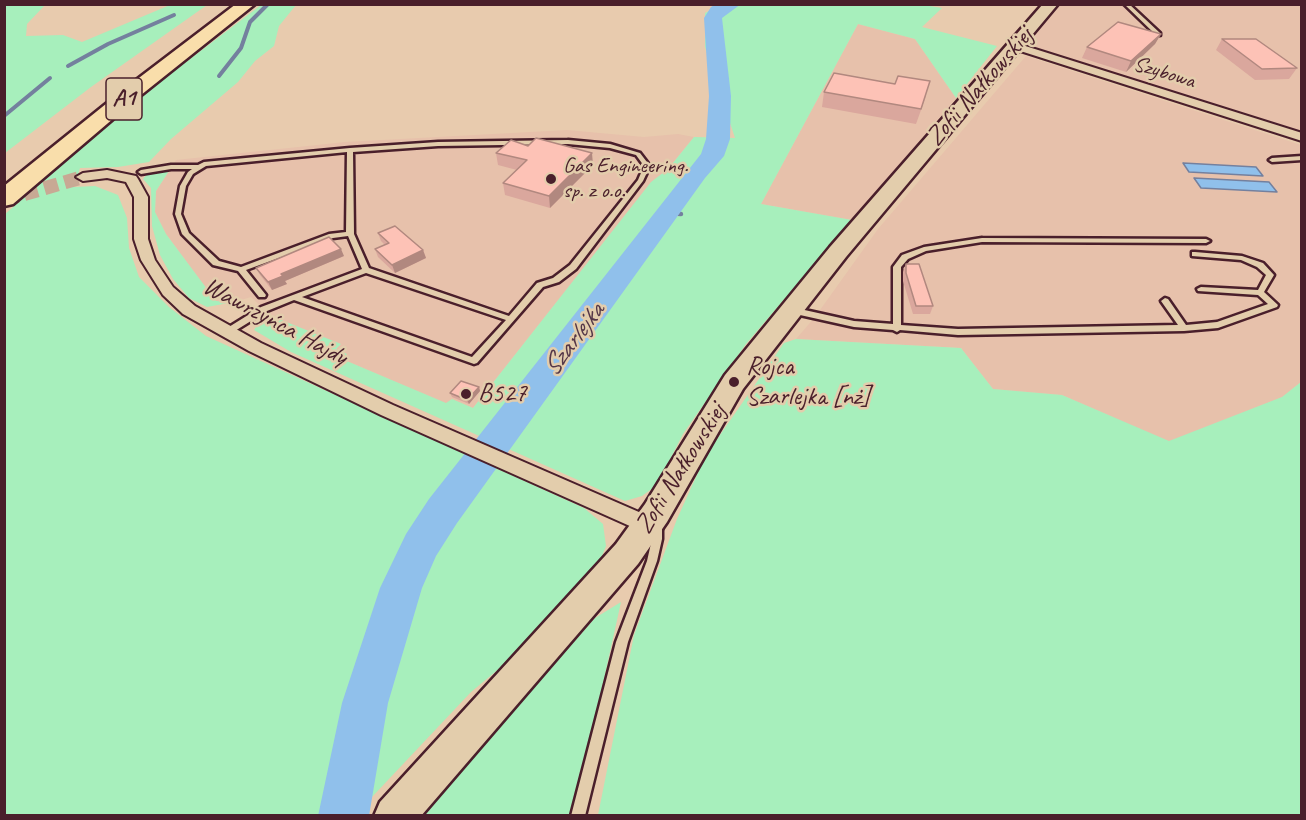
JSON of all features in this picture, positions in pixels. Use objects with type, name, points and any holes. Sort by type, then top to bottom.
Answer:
[{"type":"highway","name":"A1","points":[[82,108],[222,4]]},
{"type":"highway","name":"A1","points":[[4,199],[134,91],[247,4]]},
{"type":"street","name":"Zofii Nałkowskiej","points":[[394,816],[595,592],[652,519],[734,382],[791,310],[1051,4]]},
{"type":"street","name":"Szybowa","points":[[1015,46],[1302,137]]},
{"type":"street","name":"Wawrzyńca Hajdy","points":[[83,177],[107,174],[131,179],[141,197],[141,238],[148,260],[158,278],[189,310],[227,332],[449,438],[652,519]]},
{"type":"lane","points":[[1126,4],[1158,34]]},
{"type":"lane","points":[[141,172],[171,167],[197,167],[350,150],[438,144],[568,142],[610,146],[638,154],[646,165],[641,180],[573,267],[556,280],[540,285],[474,360],[292,297]]},
{"type":"lane","points":[[350,150],[350,234],[366,270]]},
{"type":"lane","points":[[1272,160],[1302,158]]},
{"type":"lane","points":[[197,167],[183,186],[178,214],[186,234],[216,263],[241,269],[332,236],[350,234]]},
{"type":"lane","points":[[897,329],[897,267],[905,257],[924,249],[982,240],[1206,241]]},
{"type":"lane","points":[[1195,254],[1242,258],[1260,265],[1270,275],[1260,293]]},
{"type":"lane","points":[[241,269],[262,295]]},
{"type":"lane","points":[[227,332],[264,309],[366,270],[511,319]]},
{"type":"lane","points":[[791,310],[815,318],[897,329],[958,332],[1184,328],[1218,325],[1274,305],[1260,293],[1201,289]]},
{"type":"lane","points":[[1165,301],[1184,328]]},
{"type":"lane","points":[[578,816],[622,642],[652,561],[657,539],[652,519]]},
{"type":"shaded area","points":[[1057,5],[1301,5],[1301,133],[1033,49],[1028,44],[1031,35]]},
{"type":"shaded area","points":[[858,24],[915,39],[956,98],[852,220],[761,204]]},
{"type":"shaded area","points":[[1026,56],[1301,145],[1301,382],[1283,397],[1169,442],[1062,395],[993,389],[961,348],[796,339],[815,317],[878,229]]},
{"type":"shaded area","points":[[567,130],[644,137],[678,134],[694,137],[668,169],[651,183],[473,408],[452,399],[447,404],[342,359],[336,349],[340,344],[274,319],[251,297],[234,302],[216,302],[166,234],[155,212],[156,191],[176,160],[345,142]]},
{"type":"green space","points":[[5,4],[45,5],[27,24],[26,36],[63,35],[82,42],[170,5],[207,5],[91,87],[5,153]]},
{"type":"green space","points":[[261,5],[296,5],[279,26],[274,46],[255,61],[238,82],[171,139],[149,162],[118,167],[80,168],[74,187],[95,186],[118,195],[127,218],[129,248],[139,277],[169,307],[206,336],[584,508],[603,524],[606,546],[597,568],[541,634],[471,692],[355,815],[5,815],[4,215],[136,100]]},
{"type":"green space","points":[[720,5],[924,5],[942,8],[922,27],[997,46],[956,98],[915,39],[858,24],[761,204],[852,220],[746,344],[683,434],[657,485],[642,496],[625,501],[291,352],[254,330],[261,319],[269,315],[341,344],[336,349],[347,354],[342,359],[446,403],[452,399],[473,408],[651,182],[668,169],[694,137],[735,138],[705,47],[705,13]]},
{"type":"green space","points":[[169,171],[156,191],[155,212],[166,234],[216,301],[234,302],[207,307],[189,298],[173,279],[160,255],[152,226],[151,188],[143,179],[148,173]]},
{"type":"green space","points":[[796,339],[961,348],[993,389],[1062,395],[1169,441],[1282,397],[1301,382],[1301,815],[598,815],[634,635],[677,519],[706,455],[784,343]]},
{"type":"green space","points":[[621,602],[574,815],[421,816],[595,618]]},
{"type":"water","points":[[1183,163],[1256,167],[1263,176],[1189,172]]},
{"type":"water","points":[[1194,178],[1269,182],[1277,192],[1201,188]]},
{"type":"building","points":[[1118,22],[1161,34],[1131,61],[1087,47]]},
{"type":"building","points":[[1222,39],[1256,39],[1297,68],[1262,69]]},
{"type":"building","points":[[834,73],[895,84],[898,76],[930,81],[921,109],[824,92]]},
{"type":"building","name":"Gas Engineering. sp. z o.o.","points":[[536,138],[592,153],[549,196],[503,183],[527,160],[496,153],[511,140],[528,146]]},
{"type":"building","points":[[395,226],[423,250],[392,265],[375,249],[389,243],[378,233]]},
{"type":"building","points":[[329,237],[341,249],[281,274],[283,276],[268,282],[256,268]]},
{"type":"building","points":[[906,264],[919,264],[933,306],[916,306],[906,273]]},
{"type":"building","name":"B527","points":[[461,381],[479,387],[467,400],[450,393]]},
{"type":"waterway","points":[[219,76],[241,48],[250,22],[268,4]]},
{"type":"waterway","name":"Szarlejka","points":[[343,816],[365,703],[401,588],[420,546],[443,511],[696,173],[712,156],[718,139],[720,96],[713,18],[717,11],[732,4]]},
{"type":"waterway","points":[[68,66],[108,44],[174,15]]},
{"type":"waterway","points":[[4,116],[50,78]]},
{"type":"waterway","points":[[666,213],[681,214]]},
{"type":"tunnel","points":[[4,200],[83,177]]},
{"type":"place","name":"Gas Engineering. sp. z o.o.","points":[[551,179]]},
{"type":"place","name":"Rojca Szarlejka [nż]","points":[[734,382]]},
{"type":"place","name":"B527","points":[[466,394]]}]
